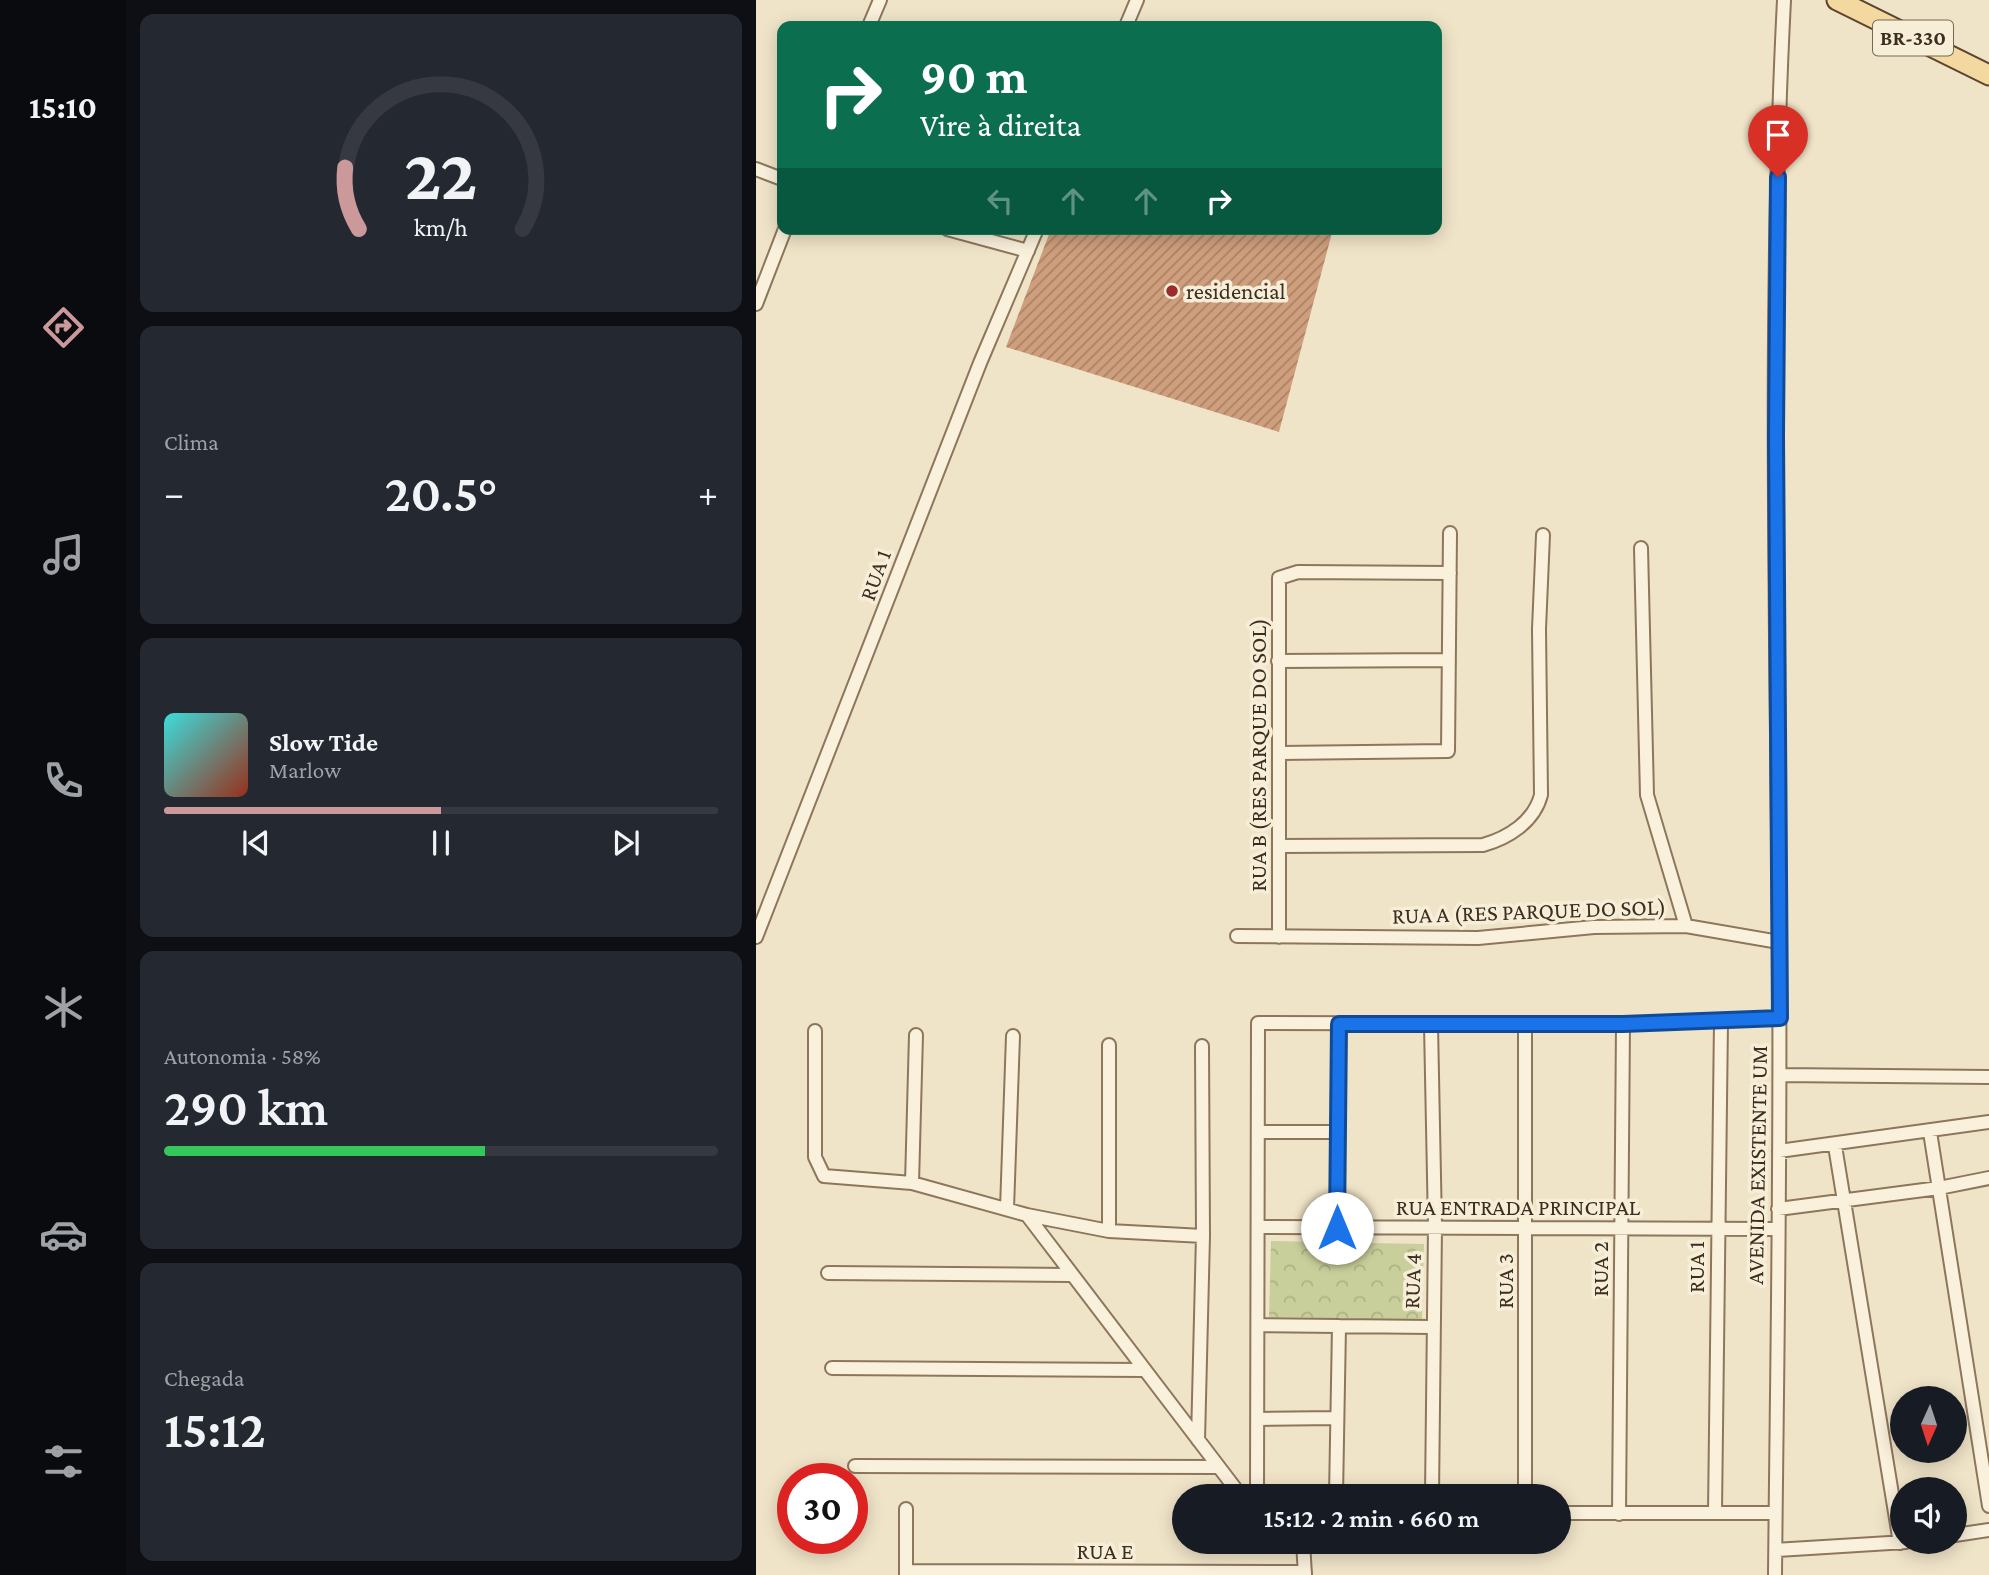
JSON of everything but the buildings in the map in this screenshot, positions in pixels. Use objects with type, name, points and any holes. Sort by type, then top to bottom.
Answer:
[{"type":"main road","name":"BR-330","points":[[1837,0],[1989,75]]},
{"type":"street","points":[[871,21],[880,0]]},
{"type":"street","points":[[1128,21],[1137,0]]},
{"type":"street","name":"AVENIDA EXISTENTE UM","points":[[1775,1575],[1780,1075],[1776,437],[1779,99],[1784,0]]},
{"type":"street","points":[[756,169],[777,177]]},
{"type":"street","points":[[756,304],[783,235]]},
{"type":"street","points":[[969,235],[1028,251]]},
{"type":"street","name":"RUA 1","points":[[756,937],[946,449],[1035,235]]},
{"type":"street","points":[[1280,753],[1448,751],[1450,534]]},
{"type":"street","points":[[1279,846],[1483,845],[1507,836],[1532,815],[1541,795],[1539,629],[1543,535]]},
{"type":"street","points":[[1641,548],[1647,795],[1686,926]]},
{"type":"street","name":"RUA B (RES PARQUE DO SOL)","points":[[1279,937],[1279,581],[1282,575],[1298,572],[1450,573]]},
{"type":"street","points":[[1278,661],[1449,660]]},
{"type":"street","name":"RUA A (RES PARQUE DO SOL)","points":[[1237,936],[1478,938],[1594,928],[1686,926],[1779,942]]},
{"type":"street","points":[[1257,1484],[1260,1132],[1258,1023],[1623,1024],[1780,1018]]},
{"type":"street","name":"RUA 1","points":[[1715,1512],[1721,1021]]},
{"type":"street","points":[[1337,1228],[1339,1024]]},
{"type":"street","name":"RUA 3","points":[[1525,1024],[1525,1484]]},
{"type":"street","name":"RUA 2","points":[[1619,1514],[1623,1024]]},
{"type":"street","name":"RUA 4","points":[[1431,1025],[1434,1227],[1431,1327],[1432,1484]]},
{"type":"street","points":[[815,1031],[815,1157],[820,1172],[826,1177],[912,1183],[1027,1215],[1109,1231],[1203,1236]]},
{"type":"street","points":[[912,1183],[916,1035]]},
{"type":"street","points":[[1007,1209],[1013,1036]]},
{"type":"street","points":[[1109,1045],[1109,1231]]},
{"type":"street","points":[[1198,1440],[1203,1236],[1202,1046]]},
{"type":"street","points":[[1780,1075],[1989,1077]]},
{"type":"street","points":[[1779,1151],[1835,1146],[1989,1122]]},
{"type":"street","points":[[1260,1132],[1336,1132]]},
{"type":"street","points":[[1930,1132],[1989,1506]]},
{"type":"street","points":[[1835,1146],[1892,1477]]},
{"type":"street","points":[[1778,1209],[1844,1202],[1989,1178]]},
{"type":"street","points":[[1027,1215],[1070,1275],[1232,1484]]},
{"type":"street","name":"RUA ENTRADA PRINCIPAL","points":[[1259,1227],[1777,1229]]},
{"type":"street","points":[[828,1273],[1070,1275]]},
{"type":"street","points":[[1259,1325],[1431,1327]]},
{"type":"street","points":[[1336,1484],[1339,1326]]},
{"type":"street","points":[[832,1368],[1144,1370]]},
{"type":"street","points":[[1259,1419],[1337,1419]]},
{"type":"street","points":[[868,1466],[1219,1467]]},
{"type":"street","points":[[906,1509],[906,1573]]},
{"type":"street","points":[[1571,1513],[1775,1513]]},
{"type":"street","points":[[1967,1533],[1989,1530]]},
{"type":"street","points":[[1776,1550],[1890,1543]]},
{"type":"street","points":[[1304,1554],[1305,1574]]},
{"type":"street","name":"RUA E","points":[[906,1573],[1305,1574]]},
{"type":"green space","points":[[1271,1241],[1424,1244],[1422,1320],[1269,1317]]},
{"type":"place","name":"residencial","points":[[1172,291]]},
{"type":"route","points":[[1337,1228],[1339,1024],[1623,1024],[1780,1018],[1776,437],[1778,177]]}]
